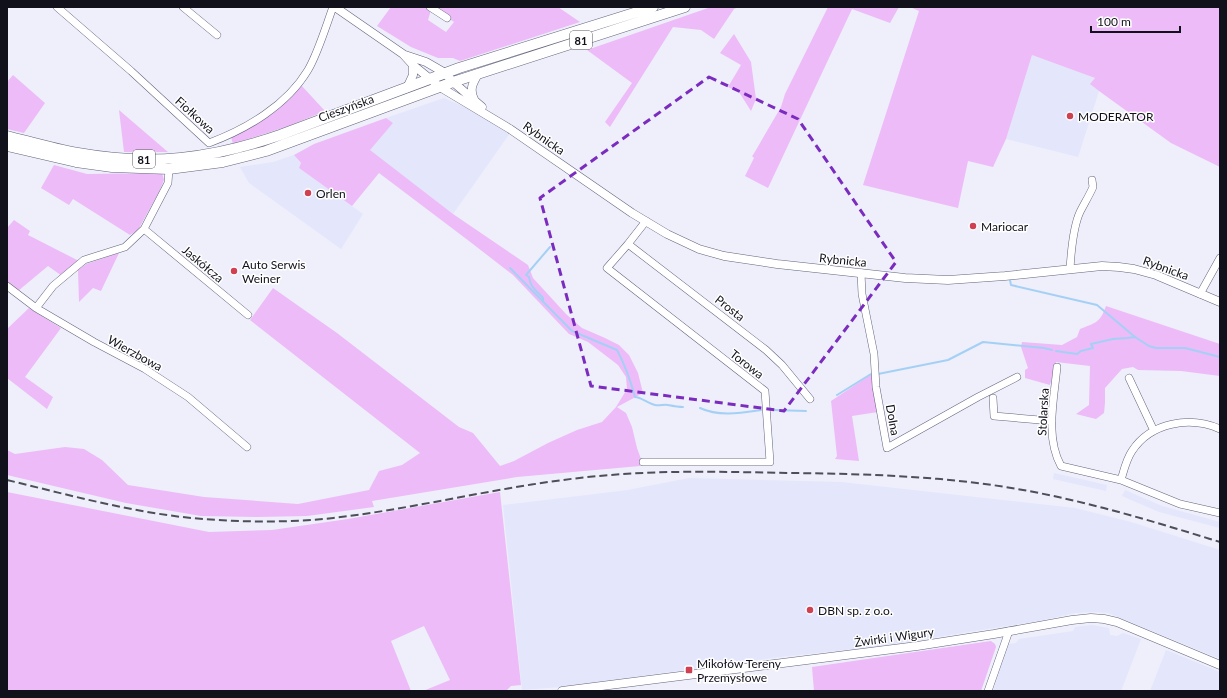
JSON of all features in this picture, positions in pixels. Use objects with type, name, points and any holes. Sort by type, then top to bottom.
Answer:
[{"type":"main road","name":"Cieszyńska","points":[[7,136],[78,153],[119,158],[160,160],[198,156],[252,145],[445,73],[652,7]]},
{"type":"main road","name":"Cieszyńska","points":[[7,146],[76,162],[98,166],[132,169],[169,169],[222,162],[266,151],[453,82],[684,7]]},
{"type":"street","name":"Fiołkowa","points":[[56,7],[131,71],[209,143],[227,136],[248,124],[286,98],[309,68],[334,7]]},
{"type":"street","points":[[183,7],[217,35]]},
{"type":"street","points":[[334,7],[403,54]]},
{"type":"street","points":[[430,7],[447,18]]},
{"type":"street","name":"Rybnicka","points":[[403,54],[440,87],[495,119],[617,204],[682,242],[724,256],[776,264],[905,278],[951,280],[1102,266],[1134,269],[1156,275],[1220,302]]},
{"type":"street","name":"Rybnicka","points":[[403,54],[426,62],[445,73],[453,82],[495,119]]},
{"type":"street","points":[[407,88],[413,75],[413,64]]},
{"type":"street","points":[[474,100],[471,94],[471,86],[478,74]]},
{"type":"street","points":[[36,308],[53,286],[84,260],[125,247],[144,229],[168,183],[169,169]]},
{"type":"street","points":[[1070,269],[1076,228],[1080,212],[1093,187],[1092,180]]},
{"type":"street","name":"Torowa","points":[[643,462],[770,462],[764,391],[607,268],[646,221]]},
{"type":"street","name":"Jaskółcza","points":[[144,229],[248,315]]},
{"type":"street","name":"Prosta","points":[[628,244],[766,350],[782,365],[810,399]]},
{"type":"street","points":[[1200,294],[1220,258]]},
{"type":"street","name":"Dolna","points":[[861,273],[862,294],[874,354],[876,387],[887,448],[1017,377]]},
{"type":"street","name":"Wierzbowa","points":[[7,286],[36,308],[94,342],[145,369],[188,397],[247,447]]},
{"type":"street","name":"Stolarska","points":[[1057,367],[1052,421],[1052,444],[1061,466],[1121,480],[1180,504],[1220,513]]},
{"type":"street","points":[[1129,378],[1154,431]]},
{"type":"street","points":[[993,398],[994,416],[1052,421]]},
{"type":"street","points":[[1121,480],[1126,462],[1141,440],[1154,431],[1170,424],[1194,422],[1220,429]]},
{"type":"street","name":"Żwirki i Wigury","points":[[562,691],[916,646],[1091,618],[1117,622],[1220,665]]},
{"type":"street","points":[[988,691],[1009,631]]},
{"type":"highlighted area","points":[[709,77],[798,119],[896,262],[784,411],[591,386],[540,198]]},
{"type":"shaded area","points":[[391,7],[426,7],[431,10],[428,20],[446,32],[454,22],[432,7],[558,7],[580,22],[460,61],[453,58],[438,58],[411,47],[377,26]]},
{"type":"shaded area","points":[[711,7],[738,7],[734,9],[714,39],[701,30],[673,27],[610,127],[605,122],[632,83],[587,50]]},
{"type":"shaded area","points":[[828,7],[899,7],[890,23],[852,9],[768,188],[745,176],[754,158],[752,156],[781,107],[785,94]]},
{"type":"shaded area","points":[[910,7],[1220,7],[1220,167],[1171,143],[1090,84],[1095,78],[1032,55],[1006,139],[993,167],[968,161],[958,208],[863,185],[919,11]]},
{"type":"shaded area","points":[[734,34],[751,62],[756,99],[751,111],[737,89],[734,90],[728,87],[741,65],[720,53]]},
{"type":"shaded area","points":[[1032,55],[1095,78],[1091,84],[1099,91],[1078,157],[1006,139]]},
{"type":"shaded area","points":[[13,75],[45,103],[24,133],[7,129],[7,82]]},
{"type":"shaded area","points":[[301,85],[325,111],[289,126],[233,144],[231,137]]},
{"type":"shaded area","points":[[444,98],[476,112],[510,133],[453,214],[369,150],[393,123],[386,118]]},
{"type":"shaded area","points":[[119,110],[168,152],[124,152]]},
{"type":"shaded area","points":[[386,118],[393,123],[370,150],[453,214],[528,265],[533,278],[566,314],[582,328],[619,345],[629,355],[638,373],[643,393],[617,407],[626,413],[632,427],[641,459],[640,466],[517,477],[372,501],[374,507],[307,516],[258,517],[201,516],[126,503],[7,475],[7,450],[15,454],[65,447],[84,449],[102,460],[128,485],[204,497],[298,504],[369,490],[379,471],[402,465],[420,453],[250,320],[273,288],[337,333],[459,427],[473,433],[500,466],[514,461],[577,430],[602,422],[616,407],[627,389],[626,377],[618,365],[588,342],[569,334],[513,275],[379,173],[352,206],[299,168],[301,163],[294,155],[314,144]]},
{"type":"shaded area","points":[[294,155],[301,164],[299,168],[363,214],[341,249],[249,183],[240,167],[273,162]]},
{"type":"shaded area","points":[[54,165],[87,174],[162,173],[164,180],[138,230],[130,235],[73,199],[69,205],[41,188]]},
{"type":"shaded area","points":[[14,220],[30,231],[28,235],[79,261],[62,276],[48,266],[18,291],[7,283],[7,228]]},
{"type":"shaded area","points":[[119,253],[101,291],[93,288],[79,302],[78,270],[86,264]]},
{"type":"shaded area","points":[[1106,306],[1220,344],[1220,376],[1181,371],[1138,370],[1133,367],[1122,369],[1105,388],[1104,413],[1096,419],[1076,414],[1089,405],[1090,366],[1056,362],[1050,385],[1025,378],[1025,370],[1028,368],[1021,347],[1022,342],[1062,345],[1077,337],[1080,329],[1096,322],[1102,316]]},
{"type":"shaded area","points":[[29,308],[61,328],[25,377],[53,397],[47,409],[7,378],[7,329]]},
{"type":"shaded area","points":[[873,373],[878,412],[852,416],[859,461],[835,459],[837,456],[831,401]]},
{"type":"shaded area","points":[[1054,473],[1107,485],[1106,491],[1053,479]]},
{"type":"shaded area","points":[[689,478],[841,482],[1075,508],[1131,522],[1220,550],[1220,659],[1108,613],[1092,612],[1075,613],[1039,621],[873,647],[780,657],[560,687],[522,690],[503,505],[628,490]]},
{"type":"shaded area","points":[[1125,490],[1162,506],[1220,522],[1220,528],[1159,512],[1122,496]]},
{"type":"shaded area","points":[[7,492],[209,532],[272,530],[348,519],[500,492],[521,685],[511,686],[506,691],[423,691],[450,680],[424,626],[391,641],[411,691],[7,691]]},
{"type":"shaded area","points":[[1092,625],[1109,628],[1110,635],[1117,636],[1123,633],[1141,639],[1121,691],[993,691],[1008,644],[1016,643],[1019,639],[1073,631],[1075,627]]},
{"type":"shaded area","points":[[991,641],[996,647],[981,691],[814,691],[812,667]]},
{"type":"shaded area","points":[[1166,650],[1220,672],[1220,691],[1150,691]]},
{"type":"waterway","points":[[543,302],[543,298],[532,286],[529,277],[526,275],[550,247]]},
{"type":"waterway","points":[[510,268],[572,331],[617,350],[628,374],[635,397],[655,405],[683,407]]},
{"type":"waterway","points":[[1010,280],[1011,285],[1097,305],[1135,337],[1149,346],[1156,348],[1185,348],[1220,357]]},
{"type":"waterway","points":[[1056,351],[1077,354],[1081,351],[1093,348],[1091,344],[1113,339],[1135,337]]},
{"type":"waterway","points":[[878,374],[948,360],[983,342],[1052,350]]},
{"type":"waterway","points":[[837,395],[871,374]]},
{"type":"waterway","points":[[700,408],[715,413],[738,413],[761,410]]},
{"type":"waterway","points":[[773,410],[806,411]]},
{"type":"railway","points":[[7,480],[94,501],[160,514],[217,520],[271,521],[324,519],[360,515],[539,483],[611,475],[655,472],[819,473],[878,475],[936,479],[994,485],[1023,490],[1073,500],[1220,542]]},
{"type":"place","name":"MODERATOR","points":[[1070,116]]},
{"type":"place","name":"Orlen","points":[[308,193]]},
{"type":"place","name":"Mariocar","points":[[973,226]]},
{"type":"place","name":"Auto Serwis Weiner","points":[[234,271]]},
{"type":"place","name":"DBN sp. z o.o.","points":[[810,610]]},
{"type":"place","name":"Mikołów Tereny Przemysłowe","points":[[689,670]]}]
